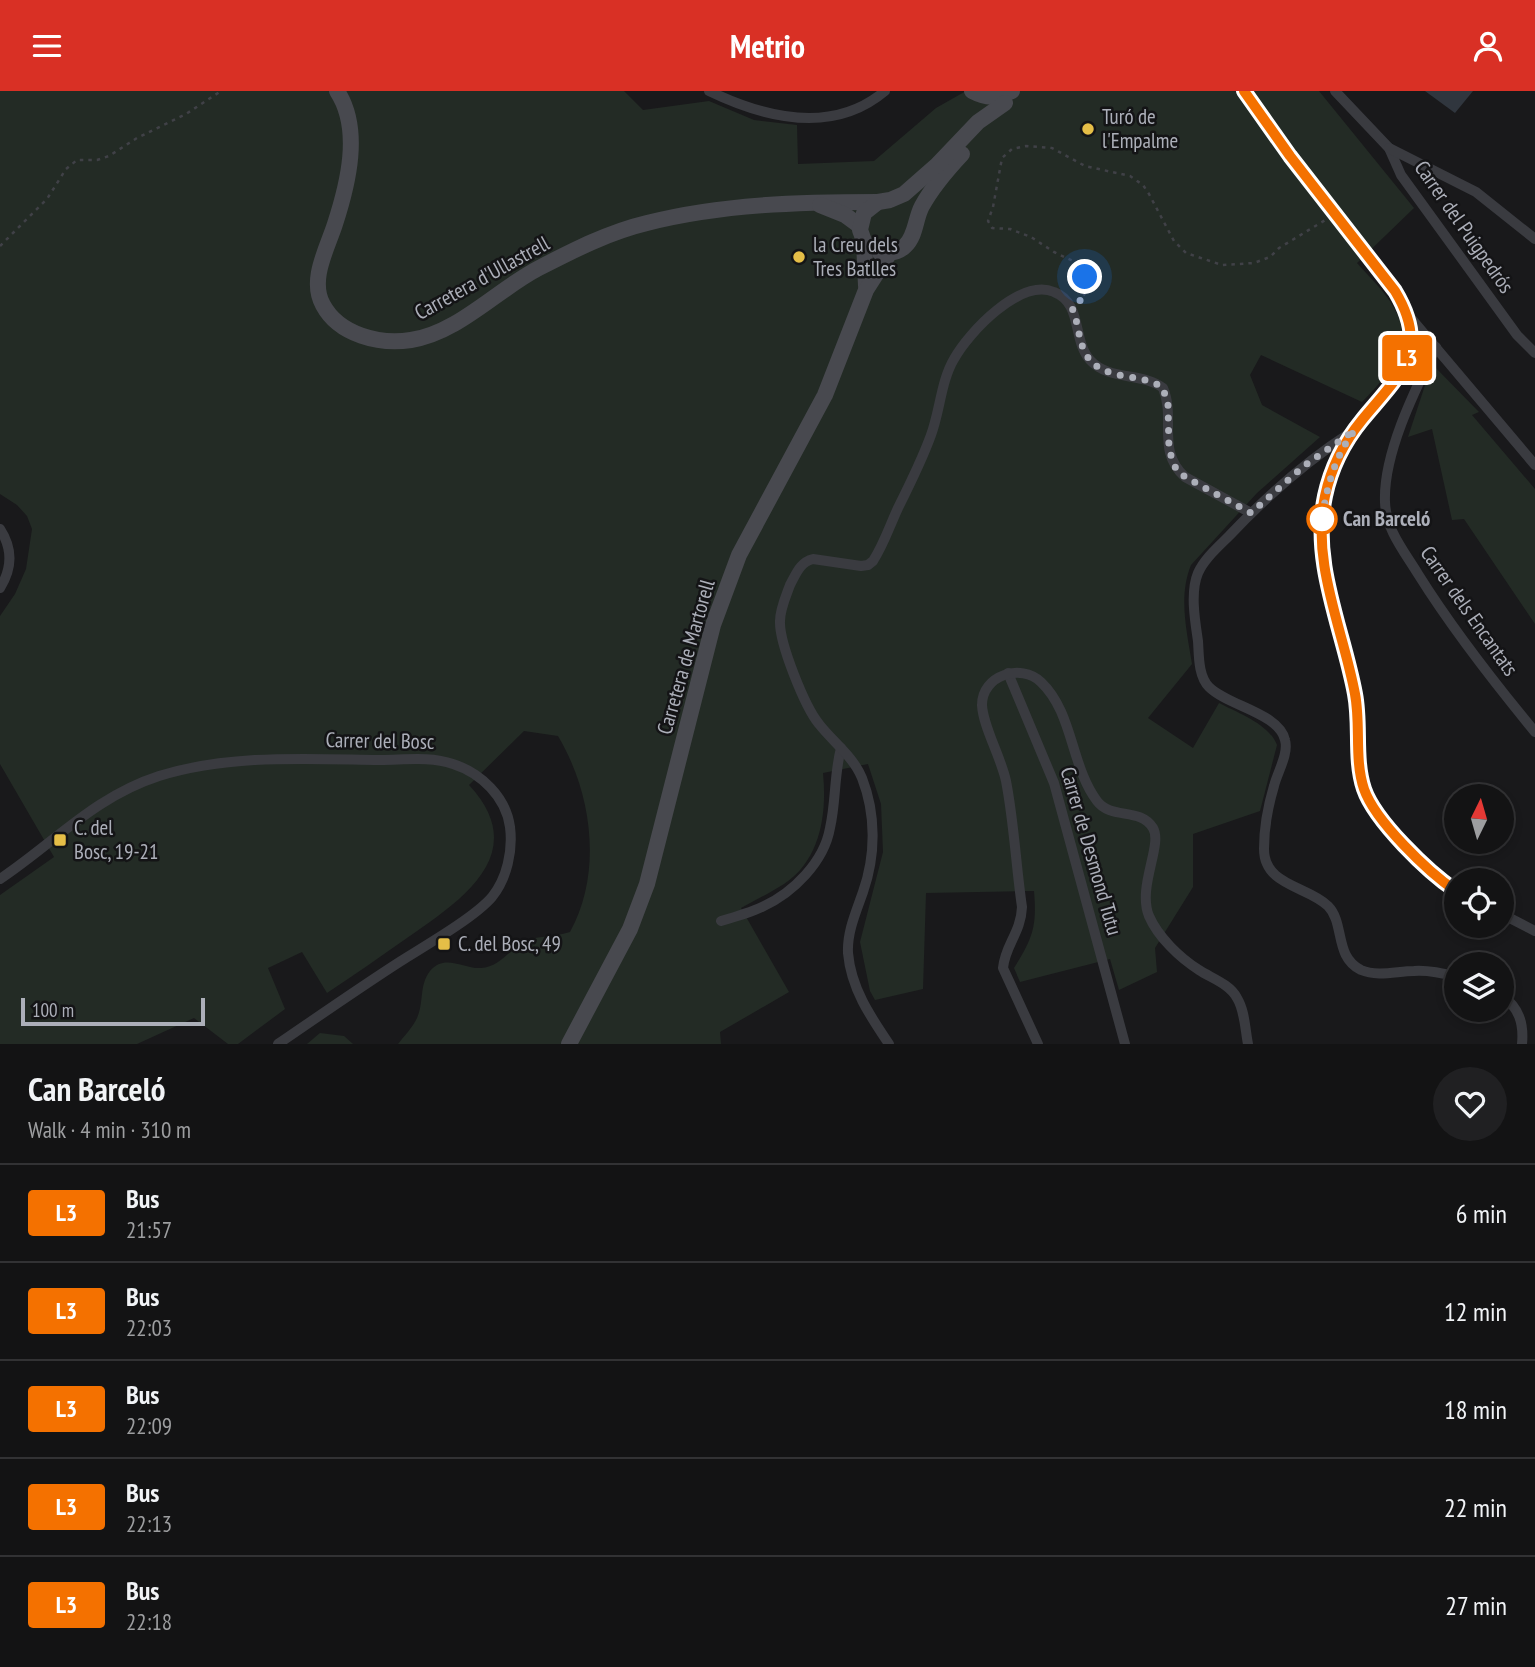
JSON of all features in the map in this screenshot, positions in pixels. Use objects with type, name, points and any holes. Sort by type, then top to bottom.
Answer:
[{"type":"main road","name":"Carretera d'Ullastrell","points":[[337,91],[348,116],[351,133],[339,209],[321,265],[319,293],[322,304],[342,326],[369,338],[399,342],[415,340],[439,330],[464,317],[537,269],[600,238],[644,223],[680,215],[804,201],[884,201]]},
{"type":"main road","points":[[964,91],[975,103],[978,122]]},
{"type":"main road","points":[[972,91],[990,98],[1011,95]]},
{"type":"main road","points":[[889,254],[872,250],[862,234],[864,213],[884,201],[904,194],[978,122],[1011,95]]},
{"type":"main road","name":"Carretera de Martorell","points":[[569,1044],[630,929],[647,884],[707,649],[725,590],[755,522],[825,395],[866,290],[889,254],[906,246],[935,184],[1011,95]]},
{"type":"main road","name":"Carretera d'Ullastrell","points":[[804,201],[829,207],[845,215],[862,234]]},
{"type":"main road","points":[[884,201],[906,208],[914,224]]},
{"type":"main road","name":"Carretera de Martorell","points":[[862,234],[866,290]]},
{"type":"street","points":[[709,91],[749,109],[770,115],[826,118],[850,112],[885,91]]},
{"type":"street","points":[[1244,91],[1290,156],[1395,291],[1408,315],[1535,465]]},
{"type":"street","name":"Carrer del Puigpedrós","points":[[1335,91],[1390,148],[1401,175],[1517,335],[1535,353]]},
{"type":"street","points":[[1390,148],[1476,191],[1535,239]]},
{"type":"street","points":[[889,1044],[864,1007],[849,962],[849,936],[870,866],[873,828],[869,800],[861,775],[817,722],[797,681],[784,643],[781,611],[798,570],[806,560],[813,559],[861,566],[873,561],[932,434],[949,369],[955,357],[980,324],[1013,299],[1044,290],[1063,297],[1072,308],[1083,348],[1092,362],[1108,372],[1163,388],[1168,405],[1169,450],[1176,469],[1185,477],[1251,513]]},
{"type":"street","points":[[1408,315],[1412,335],[1407,361],[1388,391],[1343,446],[1324,497],[1322,528],[1325,572],[1356,695],[1364,790],[1405,846],[1424,867],[1444,882]]},
{"type":"street","name":"Carrer dels Encantats","points":[[1436,347],[1421,375],[1387,469],[1387,517],[1398,544],[1445,615],[1486,673],[1535,732]]},
{"type":"street","points":[[1355,430],[1304,466],[1251,513],[1198,572],[1195,603],[1199,656],[1205,683],[1216,692],[1273,723],[1285,740],[1286,748],[1273,788],[1266,824],[1265,857],[1278,878],[1327,905],[1334,915],[1345,952],[1355,966],[1373,973],[1426,971],[1444,975]]},
{"type":"street","points":[[0,529],[8,544],[10,564],[0,589]]},
{"type":"street","points":[[1038,1044],[1003,968],[1004,959],[1022,923],[1023,907],[1006,781],[982,704],[988,685],[1009,673],[1034,676],[1050,694],[1097,801],[1111,811],[1143,818],[1152,827],[1154,847],[1144,889],[1150,918],[1185,959],[1236,995],[1242,1010],[1248,1044]]},
{"type":"street","name":"Carrer de Desmond Tutu","points":[[1009,673],[1054,783],[1125,1044]]},
{"type":"street","points":[[722,921],[761,908],[777,899],[813,866],[830,830],[841,748]]},
{"type":"street","name":"Carrer del Bosc","points":[[0,879],[82,815],[158,776],[195,768],[243,761],[435,760],[467,769],[483,779],[506,810],[511,831],[508,866],[491,898],[431,942],[278,1044]]},
{"type":"street","points":[[1514,920],[1535,931]]},
{"type":"street","points":[[1514,1008],[1521,1017],[1522,1044]]},
{"type":"path","points":[[0,246],[47,199],[66,169],[76,160],[97,160],[109,156],[137,138],[186,114],[221,91]]},
{"type":"path","points":[[1072,308],[1088,290],[1085,277],[1077,264],[1031,237],[1010,229],[992,228],[988,221],[1002,158],[1013,149],[1026,146],[1052,148],[1085,166],[1130,176],[1143,185],[1174,241],[1186,253],[1222,265],[1254,263],[1270,257],[1279,248],[1336,215]]},
{"type":"shaded area","points":[[0,91],[624,91],[643,110],[709,101],[754,120],[797,125],[798,164],[874,161],[936,108],[966,91],[1319,91],[1414,208],[1357,263],[1395,309],[1402,328],[1402,340],[1387,374],[1362,402],[1261,355],[1250,375],[1262,405],[1320,437],[1257,493],[1191,565],[1184,602],[1192,664],[1148,718],[1193,748],[1219,703],[1260,725],[1277,745],[1260,811],[1193,834],[1193,887],[1155,948],[1157,972],[1119,990],[1110,959],[1020,982],[1014,968],[1032,931],[1035,914],[1034,891],[926,893],[923,989],[875,1000],[870,991],[860,942],[883,852],[881,804],[868,764],[823,773],[824,804],[814,849],[796,874],[784,884],[741,908],[789,992],[720,1032],[721,1044],[398,1044],[417,1018],[424,982],[436,966],[448,962],[474,968],[488,967],[527,940],[570,932],[580,909],[590,859],[589,833],[579,782],[558,736],[524,731],[469,785],[487,810],[494,833],[491,854],[482,873],[467,892],[448,908],[327,993],[302,952],[268,968],[285,1009],[238,1044],[228,1044],[194,1018],[137,1044],[0,1044],[0,895],[54,857],[0,764],[0,616],[15,594],[26,569],[32,529],[27,516],[17,505],[0,494]]},
{"type":"shaded area","points":[[1425,91],[1473,91],[1455,113]]},
{"type":"shaded area","points":[[1432,364],[1479,412],[1472,415],[1535,489],[1535,624],[1464,519],[1452,520],[1432,429],[1408,437]]},
{"type":"shaded area","points":[[320,1033],[344,1036],[353,1044],[307,1044]]},
{"type":"bus line","name":"L3","points":[[1244,91],[1290,156],[1395,291],[1411,325],[1411,346],[1401,373],[1343,446],[1330,476],[1324,497],[1323,550],[1325,572],[1356,695],[1364,790],[1405,846],[1424,867],[1444,883]]},
{"type":"place","name":"Turó de l'Empalme","points":[[1088,129]]},
{"type":"place","name":"la Creu dels Tres Batlles","points":[[799,257]]},
{"type":"place","name":"Can Barceló","points":[[1322,519]]},
{"type":"place","name":"C. del Bosc, 19-21","points":[[60,840]]},
{"type":"place","name":"C. del Bosc, 49","points":[[444,944]]},
{"type":"route","points":[[1085,277],[1088,290],[1072,308],[1083,348],[1092,362],[1108,372],[1163,388],[1168,405],[1168,439],[1172,462],[1185,477],[1251,513],[1304,466],[1355,430],[1343,446],[1330,476],[1322,519]]}]
